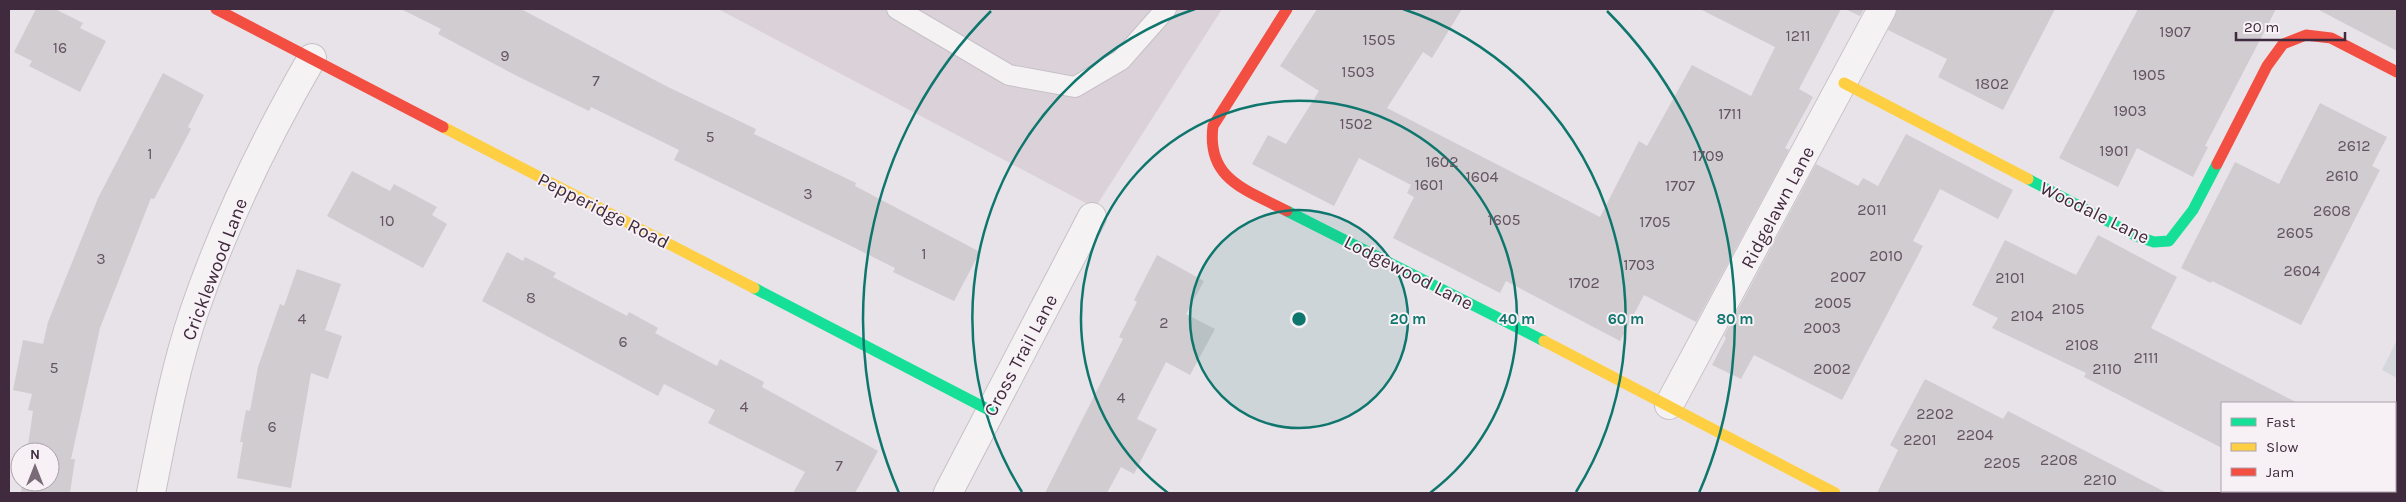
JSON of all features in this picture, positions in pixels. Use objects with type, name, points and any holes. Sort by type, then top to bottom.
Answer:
[{"type":"street","name":"Pepperidge Road","points":[[216,9],[991,411]]},
{"type":"street","name":"Lodgewood Lane","points":[[1287,9],[1225,104],[1213,126],[1210,148],[1218,167],[1235,184],[1669,405],[1835,493]]},
{"type":"street","name":"Ridgelawn Lane","points":[[1669,405],[1844,83],[1882,9]]},
{"type":"street","name":"Woodale Lane","points":[[1844,83],[2136,236],[2154,242],[2169,241],[2193,210],[2267,66],[2283,44],[2306,35],[2331,38],[2397,72]]},
{"type":"street","name":"Cricklewood Lane","points":[[151,493],[168,406],[194,313],[222,236],[273,125],[312,58]]},
{"type":"street","name":"Cross Trail Lane","points":[[948,493],[1092,217]]},
{"type":"lane","points":[[897,9],[1009,75],[1075,87],[1121,60],[1166,9]]},
{"type":"shaded area","points":[[718,9],[1222,9],[1095,208]]},
{"type":"shaded area","points":[[2397,340],[2397,378],[2382,370]]},
{"type":"building","points":[[36,9],[55,9],[83,23],[80,28],[106,41],[80,92],[29,66],[32,61],[14,52]]},
{"type":"building","points":[[401,9],[521,9],[666,86],[756,129],[754,134],[856,183],[855,186],[980,252],[954,301],[893,272],[895,268],[674,160],[679,150],[591,107],[589,111],[519,77],[438,34],[441,29]]},
{"type":"building","points":[[1317,9],[1462,9],[1432,58],[1423,52],[1387,108],[1600,217],[1639,141],[1647,146],[1692,65],[1751,96],[1775,47],[1700,9],[1841,9],[1799,89],[1813,97],[1785,148],[1789,150],[1696,322],[1644,295],[1620,341],[1506,281],[1500,293],[1393,238],[1414,197],[1407,193],[1411,185],[1359,158],[1334,206],[1252,164],[1268,135],[1286,144],[1319,91],[1280,66]]},
{"type":"building","points":[[1845,9],[1864,9],[1860,16]]},
{"type":"building","points":[[1898,9],[2055,9],[2003,110],[1938,77],[1947,59],[1888,30]]},
{"type":"building","points":[[2138,9],[2276,9],[2205,146],[2208,147],[2193,177],[2137,148],[2118,187],[2059,158]]},
{"type":"building","points":[[2317,9],[2397,9],[2397,51]]},
{"type":"building","points":[[163,73],[204,95],[188,127],[191,129],[154,199],[151,198],[100,328],[71,459],[75,459],[70,493],[21,493],[60,492],[60,442],[28,442],[33,411],[28,410],[32,394],[13,390],[23,340],[43,344],[48,322],[98,198]]},
{"type":"building","points":[[2320,103],[2387,137],[2372,166],[2380,170],[2301,325],[2212,281],[2211,283],[2181,268],[2235,162],[2279,184]]},
{"type":"building","points":[[1906,134],[2013,190],[1998,219],[1940,189],[1913,241],[1923,246],[1842,400],[1754,355],[1741,379],[1712,365],[1726,338],[1724,336],[1816,164],[1858,186],[1863,178],[1878,186]]},
{"type":"building","points":[[352,171],[390,191],[394,184],[437,207],[432,215],[447,224],[423,268],[327,216]]},
{"type":"building","points":[[2098,235],[2177,277],[2151,328],[2296,402],[2221,402],[2221,447],[2084,377],[2086,373],[1992,328],[1998,318],[1972,305],[2005,240],[2076,275]]},
{"type":"building","points":[[507,252],[523,261],[525,257],[556,273],[553,277],[627,316],[629,312],[658,328],[655,333],[717,366],[720,359],[764,382],[762,387],[878,451],[855,493],[793,493],[805,472],[708,423],[715,410],[664,384],[658,396],[482,301]]},
{"type":"building","points":[[1157,255],[1204,281],[1186,314],[1215,329],[1190,375],[1166,362],[1137,419],[1157,429],[1134,474],[1121,467],[1107,493],[1045,493],[1123,339],[1119,337],[1137,302],[1134,300]]},
{"type":"building","points":[[297,269],[341,284],[325,330],[342,336],[328,379],[311,373],[291,488],[237,478],[243,442],[240,442],[246,410],[250,411],[258,367],[280,304],[284,306]]},
{"type":"building","points":[[1925,379],[2003,419],[2008,411],[2167,493],[1877,493],[1898,450],[1890,445]]},
{"type":"traffic: fast","points":[[2028,179],[2136,236],[2154,242],[2169,241],[2193,210],[2217,164]]},
{"type":"traffic: fast","points":[[1287,211],[1544,341]]},
{"type":"traffic: fast","points":[[754,288],[991,411]]},
{"type":"traffic: slow","points":[[1844,83],[2028,179]]},
{"type":"traffic: slow","points":[[443,127],[754,288]]},
{"type":"traffic: slow","points":[[1544,341],[1835,493]]},
{"type":"traffic: jam","points":[[216,9],[443,127]]},
{"type":"traffic: jam","points":[[1287,9],[1213,126],[1213,144],[1216,159],[1223,171],[1232,181],[1244,189],[1287,211]]},
{"type":"traffic: jam","points":[[2217,164],[2267,66],[2283,44],[2306,35],[2331,38],[2397,72]]}]
